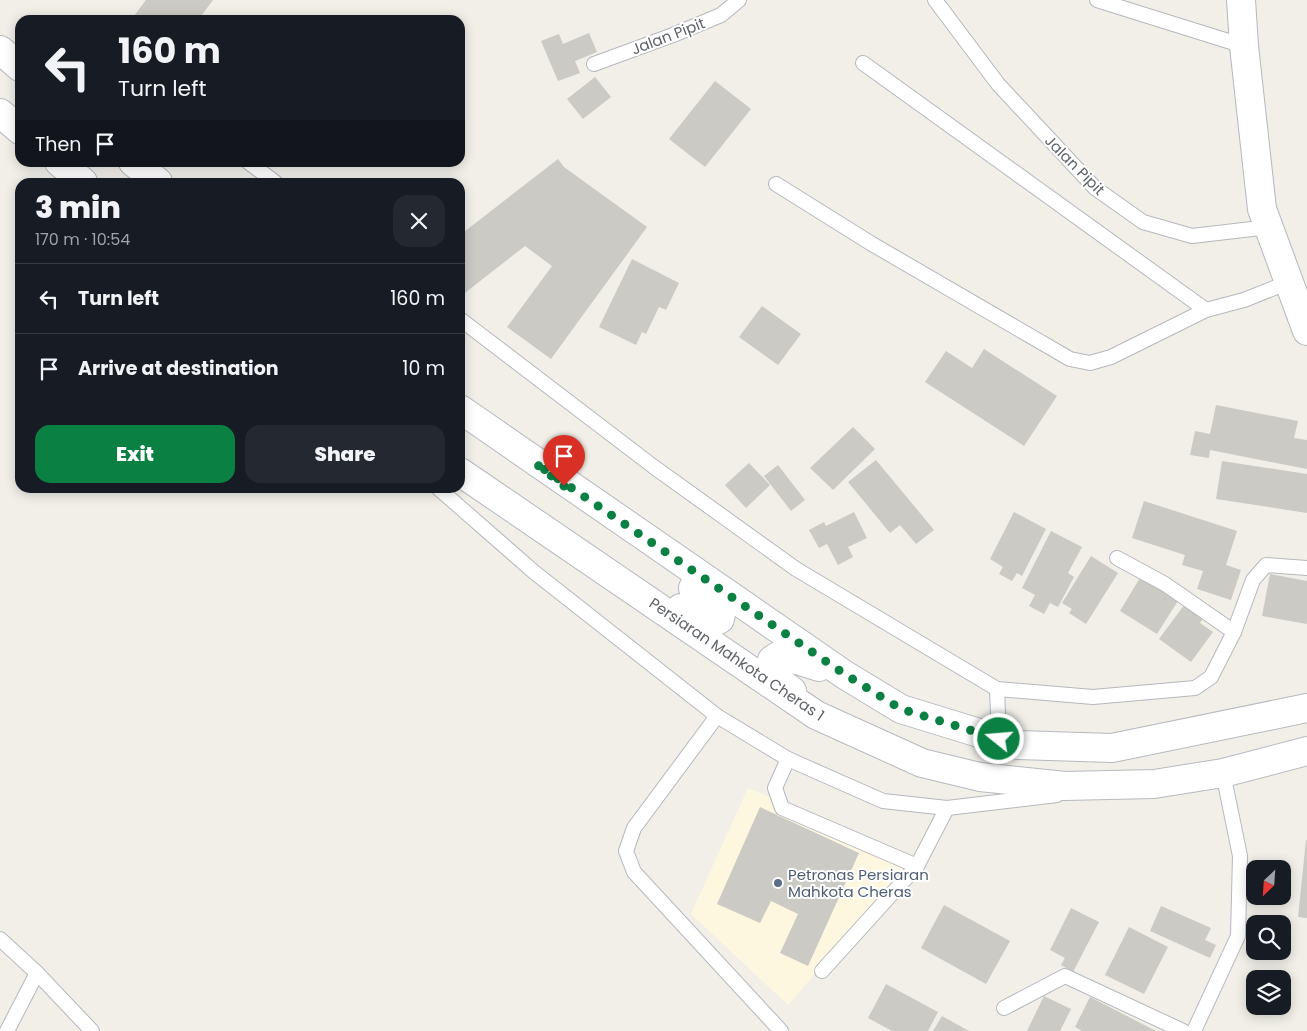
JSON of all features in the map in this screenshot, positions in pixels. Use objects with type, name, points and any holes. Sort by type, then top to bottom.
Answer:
[{"type":"main road","points":[[1241,0],[1244,46],[1262,209],[1307,331]]},
{"type":"main road","points":[[0,50],[15,63]]},
{"type":"main road","points":[[0,113],[15,126]]},
{"type":"main road","points":[[65,167],[78,178]]},
{"type":"main road","points":[[138,167],[153,178]]},
{"type":"main road","points":[[465,413],[535,463],[846,675],[901,709],[1018,745],[1112,748],[1307,708]]},
{"type":"main road","points":[[518,512],[704,621],[714,622],[720,619],[721,613],[711,601],[607,522],[535,463]]},
{"type":"main road","name":"Persiaran Mahkota Cheras 1","points":[[465,475],[816,715],[922,763],[980,777],[1065,786],[1154,784],[1224,773],[1307,751]]},
{"type":"main road","points":[[816,715],[774,674],[771,668],[772,660],[778,656],[784,656],[846,675]]},
{"type":"lane","name":"Jalan Pipit","points":[[594,64],[721,15],[738,0]]},
{"type":"lane","name":"Jalan Pipit","points":[[935,0],[998,84],[1095,188],[1143,222],[1192,236],[1269,227]]},
{"type":"lane","points":[[1097,0],[1244,46]]},
{"type":"lane","points":[[863,63],[1206,310]]},
{"type":"lane","points":[[255,167],[270,178]]},
{"type":"lane","points":[[776,184],[872,244],[1070,359],[1090,363],[1111,357],[1206,310],[1244,300],[1289,282]]},
{"type":"lane","points":[[465,323],[654,467],[796,569],[997,689],[1093,697],[1195,688],[1211,677],[1234,632],[1253,580],[1266,565],[1307,568]]},
{"type":"lane","points":[[444,493],[534,572],[717,716],[788,759],[883,801],[947,808],[1154,784]]},
{"type":"lane","points":[[1117,558],[1165,584],[1234,632]]},
{"type":"lane","points":[[997,689],[999,739]]},
{"type":"lane","points":[[717,716],[634,828],[626,851],[634,872],[781,1031]]},
{"type":"lane","points":[[788,759],[775,788],[782,808],[917,866]]},
{"type":"lane","points":[[1194,1031],[1238,936],[1240,856],[1224,773]]},
{"type":"lane","points":[[822,971],[917,866],[947,808]]},
{"type":"lane","points":[[0,939],[38,973],[92,1031]]},
{"type":"lane","points":[[7,1031],[38,973]]},
{"type":"lane","points":[[1004,1008],[1065,976],[1182,1031]]},
{"type":"shaded area","points":[[748,788],[914,858],[788,1005],[691,914]]},
{"type":"building","points":[[146,0],[213,0],[202,15],[135,15]]},
{"type":"building","points":[[589,33],[597,52],[575,61],[580,73],[558,81],[541,41],[559,34],[563,44]]},
{"type":"building","points":[[595,77],[611,97],[583,119],[567,99]]},
{"type":"building","points":[[715,81],[751,109],[705,167],[669,139]]},
{"type":"building","points":[[558,159],[564,167],[647,227],[551,359],[507,327],[552,266],[525,246],[465,293],[465,231]]},
{"type":"building","points":[[632,259],[679,283],[666,310],[659,307],[646,334],[642,332],[636,345],[599,327]]},
{"type":"building","points":[[762,306],[801,334],[778,365],[739,337]]},
{"type":"building","points":[[984,349],[1057,396],[1024,446],[925,382],[946,351],[972,368]]},
{"type":"building","points":[[1216,405],[1298,421],[1294,438],[1307,440],[1307,469],[1210,450],[1209,458],[1190,455],[1195,431],[1210,434]]},
{"type":"building","points":[[853,427],[875,449],[833,490],[810,468]]},
{"type":"building","points":[[876,460],[934,530],[916,544],[900,525],[890,533],[848,482]]},
{"type":"building","points":[[1222,461],[1307,474],[1307,513],[1216,499]]},
{"type":"building","points":[[749,463],[770,485],[746,508],[725,485]]},
{"type":"building","points":[[778,465],[805,500],[791,511],[764,476]]},
{"type":"building","points":[[1144,501],[1237,531],[1226,565],[1241,570],[1231,600],[1197,589],[1203,571],[1182,565],[1185,555],[1132,538]]},
{"type":"building","points":[[854,512],[867,538],[848,547],[853,557],[838,565],[827,544],[819,548],[809,530],[824,522],[826,526]]},
{"type":"building","points":[[1014,512],[1046,529],[1022,576],[1017,573],[1012,581],[999,574],[1003,567],[990,559]]},
{"type":"building","points":[[1051,531],[1082,547],[1068,573],[1074,577],[1058,607],[1050,603],[1044,614],[1029,606],[1035,595],[1022,588]]},
{"type":"building","points":[[1091,556],[1118,573],[1086,624],[1069,613],[1072,609],[1062,603]]},
{"type":"building","points":[[1143,573],[1181,596],[1157,634],[1120,611]]},
{"type":"building","points":[[1270,574],[1307,581],[1307,624],[1262,616]]},
{"type":"building","points":[[1185,604],[1203,618],[1200,623],[1213,632],[1191,662],[1159,639]]},
{"type":"building","points":[[760,807],[859,853],[808,966],[780,953],[798,914],[771,901],[760,923],[717,904]]},
{"type":"building","points":[[1307,840],[1307,918],[1298,917]]},
{"type":"building","points":[[944,905],[1010,941],[986,984],[921,948]]},
{"type":"building","points":[[1161,906],[1211,928],[1205,940],[1216,945],[1210,958],[1150,931]]},
{"type":"building","points":[[1071,908],[1099,922],[1073,972],[1061,965],[1065,958],[1050,950]]},
{"type":"building","points":[[1129,927],[1168,947],[1144,994],[1105,975]]},
{"type":"building","points":[[886,984],[938,1012],[928,1031],[892,1031],[868,1018]]},
{"type":"building","points":[[1044,996],[1071,1009],[1060,1031],[1027,1031]]},
{"type":"building","points":[[1090,997],[1156,1031],[1082,1031],[1075,1027]]},
{"type":"building","points":[[942,1016],[969,1031],[933,1031]]},
{"type":"place","name":"Petronas Persiaran Mahkota Cheras","points":[[778,883]]},
{"type":"route","points":[[564,486],[535,463],[846,675],[901,709],[999,739]]}]
